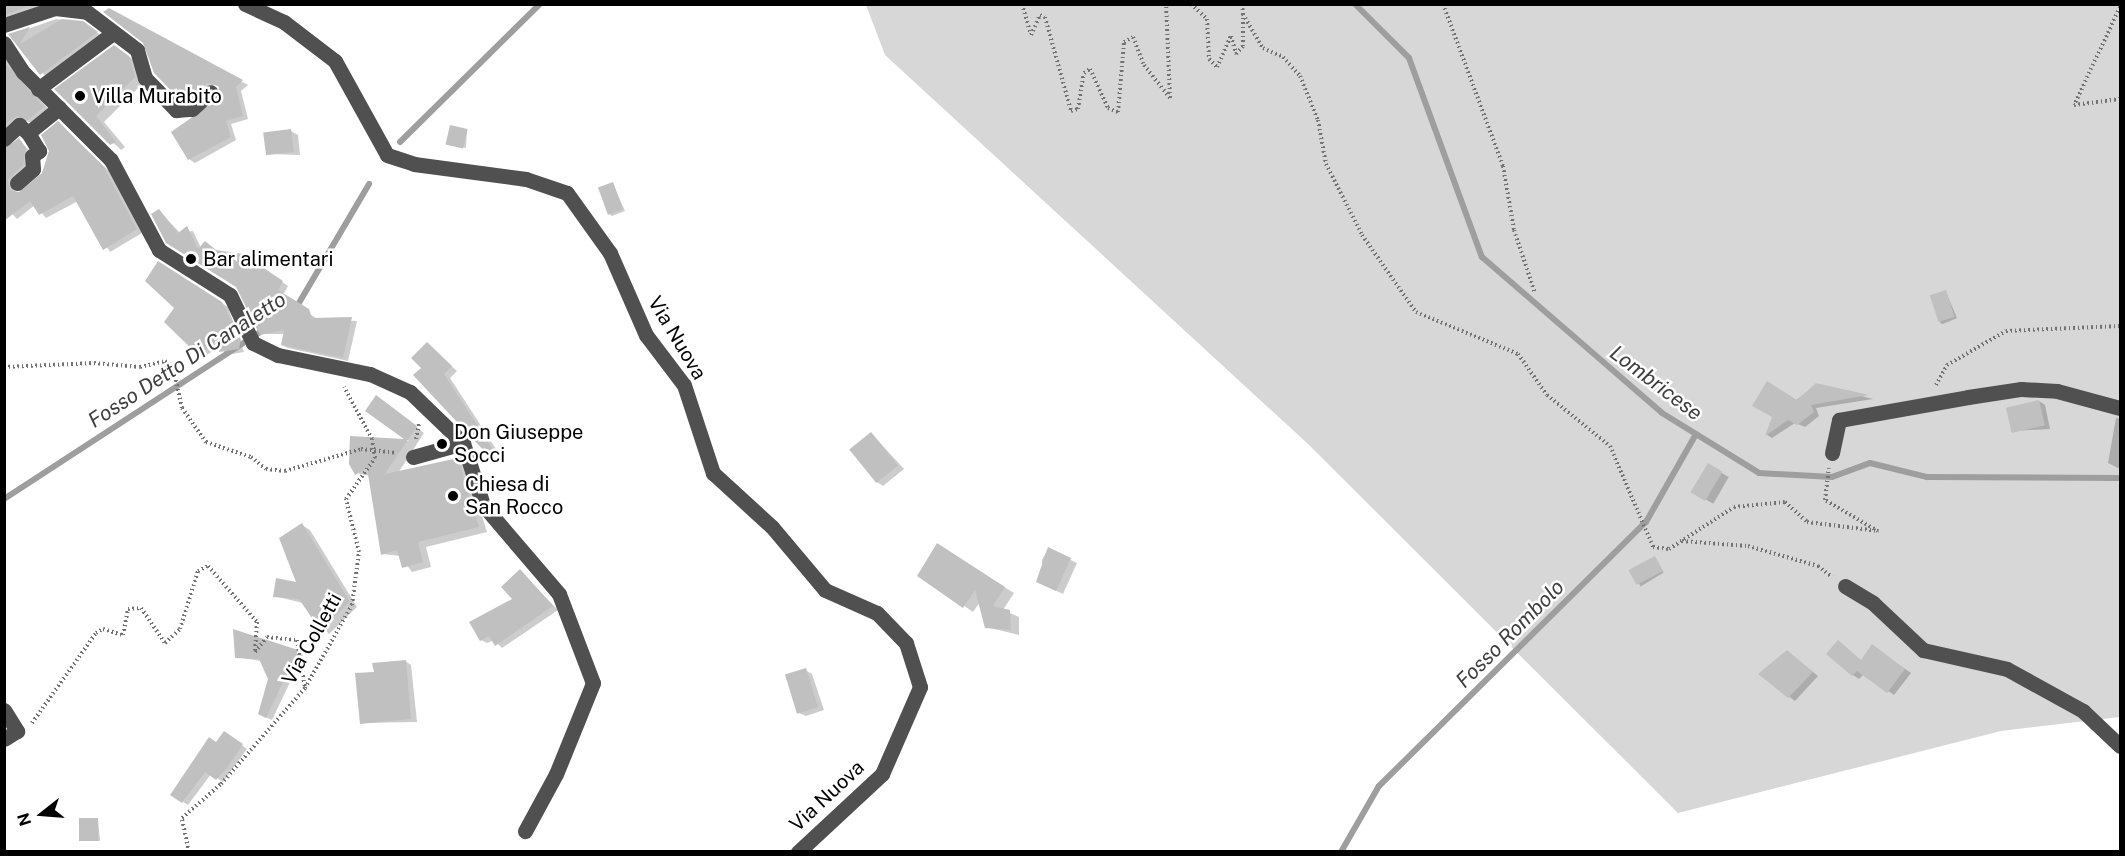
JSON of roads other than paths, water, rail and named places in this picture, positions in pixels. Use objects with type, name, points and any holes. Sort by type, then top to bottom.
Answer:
[{"type":"street","name":"Via Nuova","points":[[244,4],[284,22],[335,61],[387,154],[414,164],[526,179],[567,193],[610,253],[646,335],[684,385],[713,472],[772,527],[825,590],[877,613],[906,643],[920,687],[882,774],[798,852]]},
{"type":"street","points":[[4,25],[55,8],[74,8],[137,50],[145,78],[176,110],[192,109],[212,92]]},
{"type":"street","points":[[38,88],[113,33]]},
{"type":"street","points":[[4,43],[38,88],[111,160],[159,250],[230,295],[254,343],[315,364],[370,374],[410,392],[425,412],[463,443],[483,505],[559,594],[592,683],[556,774],[525,831]]},
{"type":"street","points":[[28,133],[59,108]]},
{"type":"street","points":[[4,139],[19,125],[28,133],[39,151],[32,156],[33,170],[17,183]]},
{"type":"street","points":[[1832,453],[1839,420],[2021,389],[2057,391],[2121,408]]},
{"type":"street","points":[[413,457],[463,443]]},
{"type":"street","points":[[1845,586],[1873,603],[1923,650],[2007,669],[2083,711],[2121,746]]},
{"type":"street","points":[[4,710],[11,735]]},
{"type":"waterway","name":"Fosso Detto Di Canaletto","points":[[400,142],[540,4]]},
{"type":"waterway","name":"Lombricese","points":[[1355,4],[1409,58],[1482,257],[1662,413],[1759,473],[1832,477],[1870,463],[1927,477],[2120,478]]},
{"type":"waterway","name":"Fosso Detto Di Canaletto","points":[[296,308],[369,184]]},
{"type":"waterway","name":"Fosso Detto Di Canaletto","points":[[4,499],[265,329]]},
{"type":"waterway","name":"Fosso Rombolo","points":[[1341,852],[1379,786],[1646,522],[1696,434]]},
{"type":"place","name":"Villa Murabito","points":[[80,96]]},
{"type":"place","name":"Bar alimentari","points":[[191,259]]},
{"type":"place","name":"Don Giuseppe Socci","points":[[442,444]]},
{"type":"place","name":"Chiesa di San Rocco","points":[[453,496]]}]
